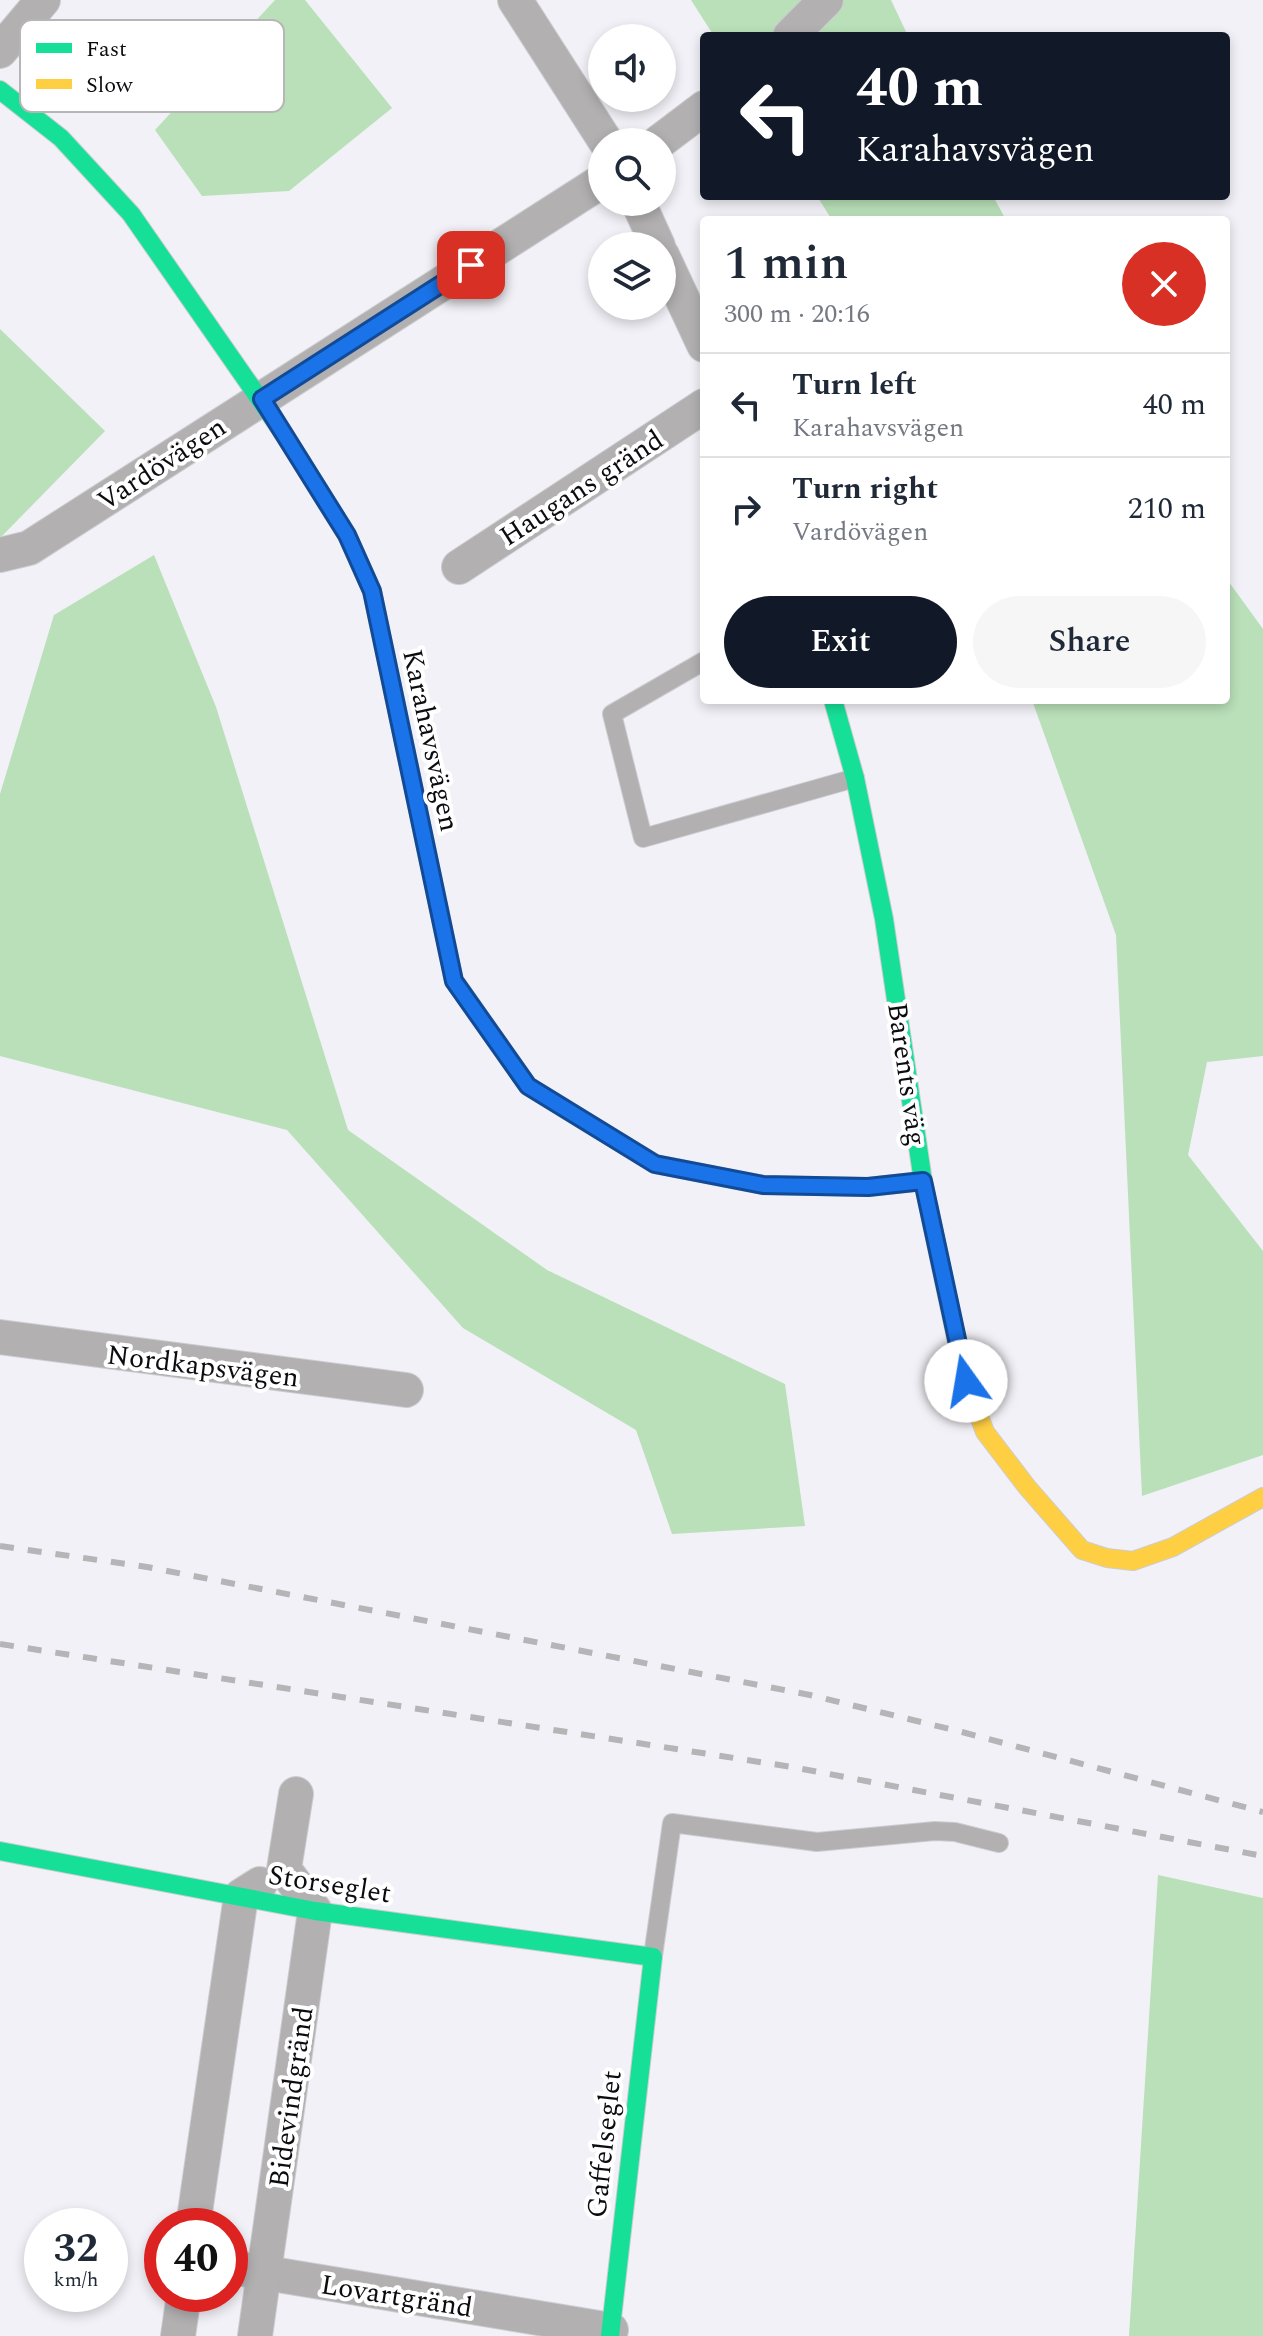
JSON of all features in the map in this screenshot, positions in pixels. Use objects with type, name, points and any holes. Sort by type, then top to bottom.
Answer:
[{"type":"street","points":[[26,20],[43,0]]},
{"type":"street","points":[[515,0],[597,128]]},
{"type":"street","points":[[794,32],[826,0]]},
{"type":"street","points":[[0,51],[20,27]]},
{"type":"street","name":"Karahavsvägen","points":[[0,90],[20,106]]},
{"type":"street","points":[[676,129],[700,111]]},
{"type":"street","name":"Karahavsvägen","points":[[28,112],[61,138],[131,214],[262,399],[347,535],[372,591],[454,981],[528,1086],[655,1164],[763,1185],[868,1187],[923,1181]]},
{"type":"street","name":"Vardövägen","points":[[0,555],[29,548],[588,190]]},
{"type":"street","points":[[676,285],[700,336]]},
{"type":"street","name":"Haugans gränd","points":[[459,567],[700,409]]},
{"type":"street","name":"Barents väg","points":[[834,704],[855,778],[886,934],[923,1181],[966,1381],[985,1432],[1027,1487],[1082,1550],[1107,1558],[1133,1561],[1173,1547],[1263,1497]]},
{"type":"street","name":"Nordkapsvägen","points":[[0,1337],[406,1390]]},
{"type":"street","points":[[296,1794],[284,1869],[315,1911]]},
{"type":"street","name":"Storseglet","points":[[0,1851],[315,1911],[653,1957]]},
{"type":"street","points":[[196,2208],[241,1896],[284,1869]]},
{"type":"street","name":"Bidevindgränd","points":[[255,2336],[315,1911]]},
{"type":"street","name":"Gaffelseglet","points":[[610,2333],[653,1957]]},
{"type":"street","name":"Lovartgränd","points":[[248,2270],[610,2333]]},
{"type":"street","points":[[178,2336],[181,2312]]},
{"type":"lane","points":[[700,663],[612,714],[643,838],[855,778]]},
{"type":"lane","points":[[653,1957],[672,1823],[817,1842],[935,1831],[955,1832],[999,1843]]},
{"type":"green space","points":[[275,0],[305,0],[392,108],[289,191],[202,196],[155,130],[172,112],[284,112],[284,20],[257,20]]},
{"type":"green space","points":[[691,0],[891,0],[906,32],[711,32]]},
{"type":"green space","points":[[820,200],[995,200],[1004,216],[830,216]]},
{"type":"green space","points":[[0,329],[105,431],[0,538]]},
{"type":"green space","points":[[154,555],[216,707],[348,1130],[547,1270],[785,1384],[805,1526],[672,1534],[636,1430],[463,1328],[287,1130],[0,1056],[0,794],[54,615]]},
{"type":"green space","points":[[1230,584],[1263,629],[1263,1056],[1207,1062],[1188,1155],[1263,1251],[1263,1455],[1142,1496],[1116,935],[1033,704],[1230,704]]},
{"type":"green space","points":[[1158,1875],[1263,1898],[1263,2336],[1129,2336]]},
{"type":"railway","points":[[0,1546],[147,1567],[810,1695],[1263,1812]]},
{"type":"railway","points":[[0,1644],[792,1767],[1263,1856]]},
{"type":"traffic: fast","points":[[0,90],[20,106]]},
{"type":"traffic: fast","points":[[28,112],[61,138],[131,214],[284,434],[333,513]]},
{"type":"traffic: fast","points":[[834,704],[855,778],[884,919],[923,1181],[958,1347]]},
{"type":"traffic: fast","points":[[458,986],[528,1086],[655,1164],[763,1185],[868,1187],[923,1181]]},
{"type":"traffic: fast","points":[[0,1851],[315,1911],[653,1957],[610,2336]]},
{"type":"traffic: slow","points":[[333,513],[347,535],[372,591],[454,981],[458,986]]},
{"type":"traffic: slow","points":[[958,1347],[966,1381],[985,1432],[1027,1487],[1082,1550],[1107,1558],[1133,1561],[1173,1547],[1263,1497]]},
{"type":"route","points":[[471,265],[262,399],[347,535],[372,591],[454,981],[528,1086],[655,1164],[763,1185],[868,1187],[923,1181],[966,1381]]}]
